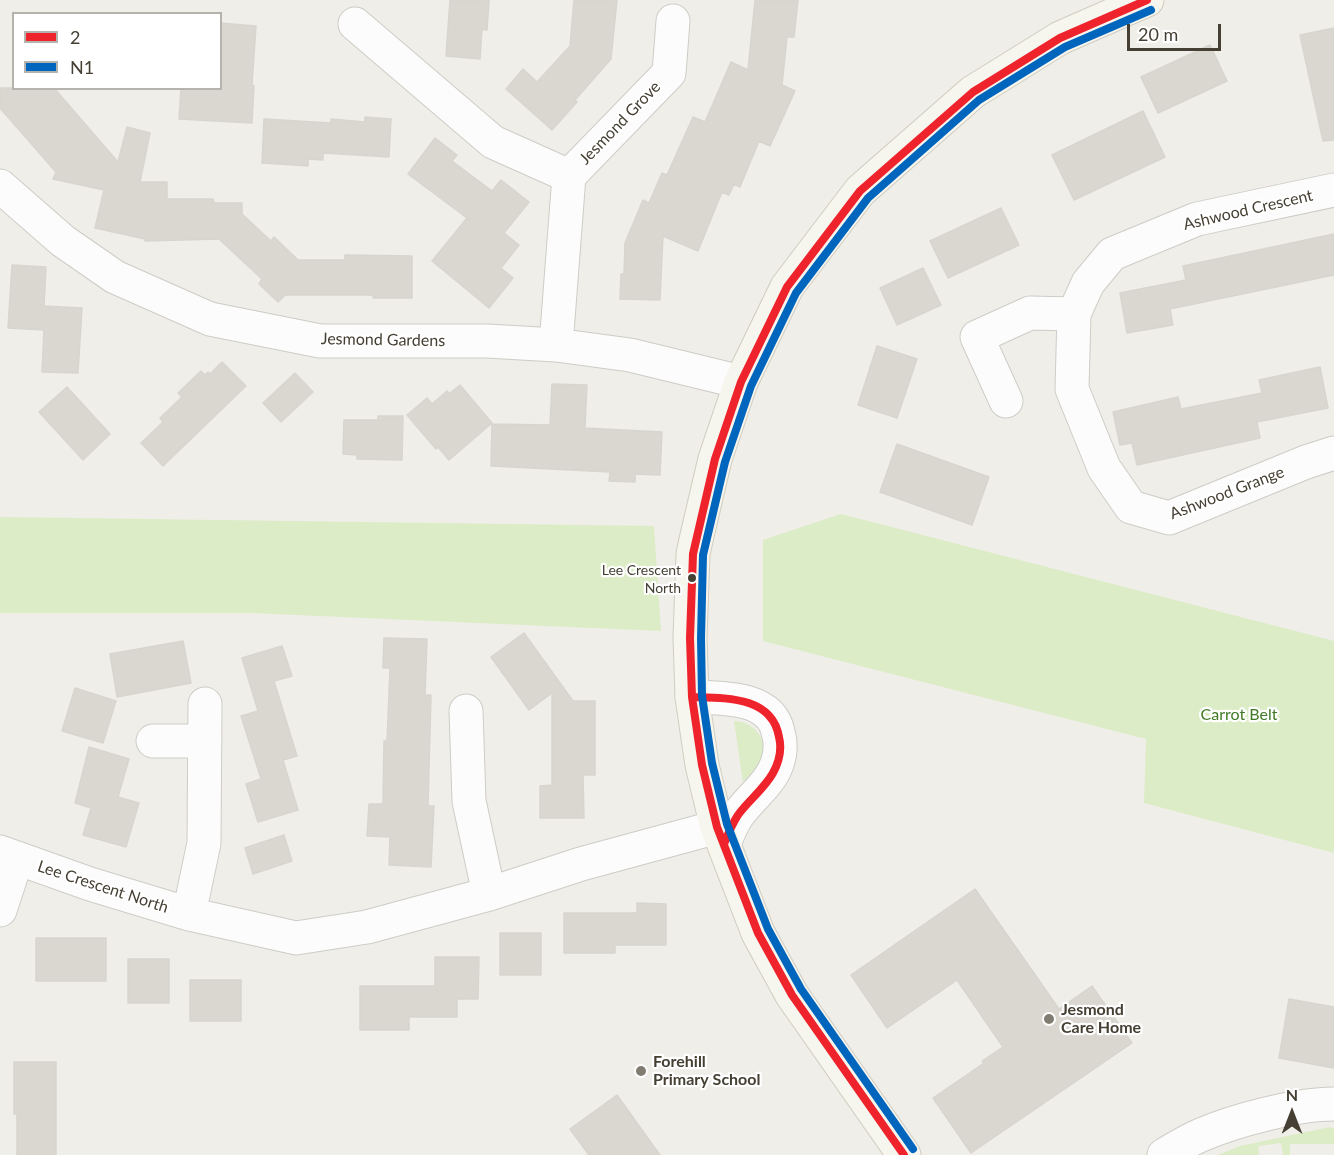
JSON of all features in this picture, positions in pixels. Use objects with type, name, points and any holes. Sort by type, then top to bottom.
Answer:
[{"type":"street","points":[[904,1155],[792,995],[758,933],[720,835],[702,765],[692,697],[690,638],[693,554],[715,459],[741,382],[787,287],[860,191],[973,92],[1060,38],[1147,0]]},
{"type":"street","name":"Jesmond Grove","points":[[355,24],[493,142],[569,176],[669,73],[673,21]]},
{"type":"street","points":[[556,345],[569,176]]},
{"type":"street","name":"Jesmond Gardens","points":[[0,186],[63,242],[115,277],[210,320],[320,340],[487,341],[556,345],[630,355],[741,382]]},
{"type":"street","name":"Ashwood Crescent","points":[[1104,468],[1072,389],[1074,314],[1088,283],[1112,254],[1197,219],[1334,190]]},
{"type":"street","points":[[1005,400],[977,337],[1030,313],[1074,314]]},
{"type":"street","name":"Ashwood Grange","points":[[1104,468],[1131,507],[1169,518],[1306,462],[1334,453]]},
{"type":"street","points":[[692,697],[728,699],[748,703],[767,711],[777,726],[781,744],[777,765],[764,784],[720,835]]},
{"type":"street","name":"Lee Crescent North","points":[[189,914],[204,843],[205,704]]},
{"type":"street","points":[[466,711],[469,801],[489,894]]},
{"type":"street","points":[[153,741],[205,741]]},
{"type":"street","name":"Lee Crescent North","points":[[0,910],[9,855],[90,884],[189,914],[296,938],[367,927],[489,894],[582,864],[720,835]]},
{"type":"street","points":[[1164,1155],[1202,1134],[1262,1115],[1322,1104],[1334,1104]]},
{"type":"green space","name":"Carrot Belt","points":[[841,514],[1334,641],[1334,853],[1144,803],[1146,739],[763,641],[763,540]]},
{"type":"green space","points":[[0,517],[654,526],[661,631],[251,613],[0,613]]},
{"type":"green space","points":[[734,721],[746,724],[757,731],[764,749],[760,763],[743,782]]},
{"type":"green space","points":[[1330,1127],[1334,1129],[1334,1144],[1290,1144],[1290,1155],[1283,1155],[1281,1143],[1258,1146],[1259,1155],[1218,1155],[1240,1146]]},
{"type":"building","points":[[450,0],[489,0],[487,30],[482,29],[480,59],[446,56]]},
{"type":"building","points":[[574,0],[617,0],[611,59],[552,130],[506,89],[523,69],[537,82],[570,46]]},
{"type":"building","points":[[755,0],[798,0],[794,37],[787,37],[782,85],[795,91],[770,146],[759,141],[740,187],[734,184],[729,195],[722,192],[698,251],[663,236],[660,300],[620,299],[625,243],[643,200],[649,203],[662,173],[667,175],[693,117],[705,122],[731,62],[748,70]]},
{"type":"building","points":[[222,23],[256,26],[252,123],[179,119],[181,90],[222,90]]},
{"type":"building","points":[[1334,28],[1334,140],[1323,141],[1300,35]]},
{"type":"building","points":[[1210,45],[1227,81],[1158,113],[1141,77]]},
{"type":"building","points":[[0,88],[56,90],[118,162],[127,127],[150,133],[140,182],[167,182],[167,199],[213,199],[214,203],[242,203],[242,214],[271,241],[274,237],[298,260],[345,260],[345,255],[412,256],[412,298],[373,298],[373,295],[285,295],[278,302],[259,284],[262,279],[219,239],[145,241],[145,239],[95,228],[104,190],[53,179],[56,172],[0,108]]},
{"type":"building","points":[[1143,111],[1165,157],[1074,200],[1052,155]]},
{"type":"building","points":[[365,117],[391,119],[389,157],[323,153],[323,160],[308,159],[308,166],[262,163],[264,119],[331,123],[331,119],[365,122]]},
{"type":"building","points":[[435,138],[457,155],[452,161],[492,191],[501,180],[529,202],[504,233],[519,245],[501,268],[513,278],[489,308],[432,261],[467,218],[408,174]]},
{"type":"building","points":[[1001,208],[1019,245],[948,278],[930,241]]},
{"type":"building","points":[[1334,234],[1334,275],[1170,309],[1173,325],[1127,333],[1120,293],[1186,280],[1183,266]]},
{"type":"building","points":[[12,265],[46,267],[44,306],[82,308],[78,373],[42,372],[44,330],[8,328]]},
{"type":"building","points":[[923,268],[941,305],[897,325],[880,288]]},
{"type":"building","points":[[877,346],[917,359],[897,418],[858,405]]},
{"type":"building","points":[[222,362],[246,386],[163,466],[141,443],[163,422],[160,418],[182,397],[178,393],[201,371],[205,375],[208,372],[210,374]]},
{"type":"building","points":[[1320,367],[1328,408],[1257,422],[1260,438],[1137,465],[1132,443],[1120,445],[1113,412],[1178,397],[1181,409],[1262,393],[1259,380]]},
{"type":"building","points":[[295,373],[313,392],[281,422],[263,403]]},
{"type":"building","points":[[552,384],[587,385],[585,428],[662,432],[660,475],[635,474],[635,482],[609,481],[610,472],[491,466],[492,424],[550,425]]},
{"type":"building","points":[[460,385],[492,423],[449,460],[438,447],[436,449],[407,415],[427,398],[432,404],[447,391],[449,394]]},
{"type":"building","points":[[67,387],[110,434],[83,460],[39,412]]},
{"type":"building","points":[[378,416],[403,416],[402,460],[357,459],[357,455],[343,454],[344,420],[378,420]]},
{"type":"building","points":[[897,444],[989,477],[972,525],[880,492]]},
{"type":"building","points":[[524,633],[573,701],[595,701],[595,775],[583,775],[584,818],[540,818],[540,786],[552,785],[552,693],[529,710],[491,657]]},
{"type":"building","points":[[384,638],[427,639],[425,695],[431,695],[428,806],[434,806],[431,867],[389,865],[390,837],[367,836],[369,804],[383,804],[384,741],[387,741],[390,668],[383,668]]},
{"type":"building","points":[[183,641],[191,683],[117,697],[110,654]]},
{"type":"building","points":[[282,646],[292,676],[274,681],[297,756],[283,760],[298,810],[258,822],[246,784],[261,779],[241,716],[258,711],[242,658]]},
{"type":"building","points":[[75,688],[116,701],[103,743],[62,731]]},
{"type":"building","points":[[89,747],[129,759],[118,797],[139,803],[126,847],[83,835],[91,808],[75,803]]},
{"type":"building","points":[[284,835],[292,861],[253,874],[245,848]]},
{"type":"building","name":"Jesmond Care Home","points":[[975,889],[1059,1009],[1092,986],[1132,1043],[971,1153],[933,1098],[1003,1047],[957,980],[887,1028],[851,975]]},
{"type":"building","points":[[637,903],[666,904],[666,945],[615,945],[615,953],[564,953],[564,913],[637,913]]},
{"type":"building","points":[[500,933],[541,933],[541,975],[500,975]]},
{"type":"building","points":[[36,938],[106,938],[106,981],[36,981]]},
{"type":"building","points":[[435,957],[479,957],[478,999],[457,999],[457,1017],[409,1017],[409,1030],[360,1030],[360,986],[435,986]]},
{"type":"building","points":[[128,959],[169,959],[169,1003],[128,1003]]},
{"type":"building","points":[[190,980],[241,980],[241,1021],[190,1021]]},
{"type":"building","points":[[1289,999],[1334,1007],[1334,1068],[1279,1058]]},
{"type":"building","points":[[14,1062],[56,1062],[56,1155],[17,1155]]},
{"type":"building","name":"Forehill Primary School","points":[[617,1095],[660,1155],[589,1155],[570,1129]]},
{"type":"transit line","name":"2","points":[[904,1155],[792,995],[758,933],[717,827],[702,765],[692,697],[690,638],[693,554],[715,459],[741,382],[787,287],[860,191],[973,92],[1060,38],[1147,0]]},
{"type":"transit line","name":"N1","points":[[913,1149],[801,989],[768,929],[727,824],[712,763],[702,696],[703,555],[725,462],[751,386],[796,293],[868,198],[979,100],[1065,47],[1151,10]]},
{"type":"transit line","name":"2","points":[[692,697],[732,699],[757,707],[775,724],[779,737],[779,755],[773,773],[738,815],[724,844]]},
{"type":"place","name":"Lee Crescent North","points":[[692,578]]},
{"type":"place","name":"Jesmond Care Home","points":[[1049,1019]]},
{"type":"place","name":"Forehill Primary School","points":[[641,1071]]}]
